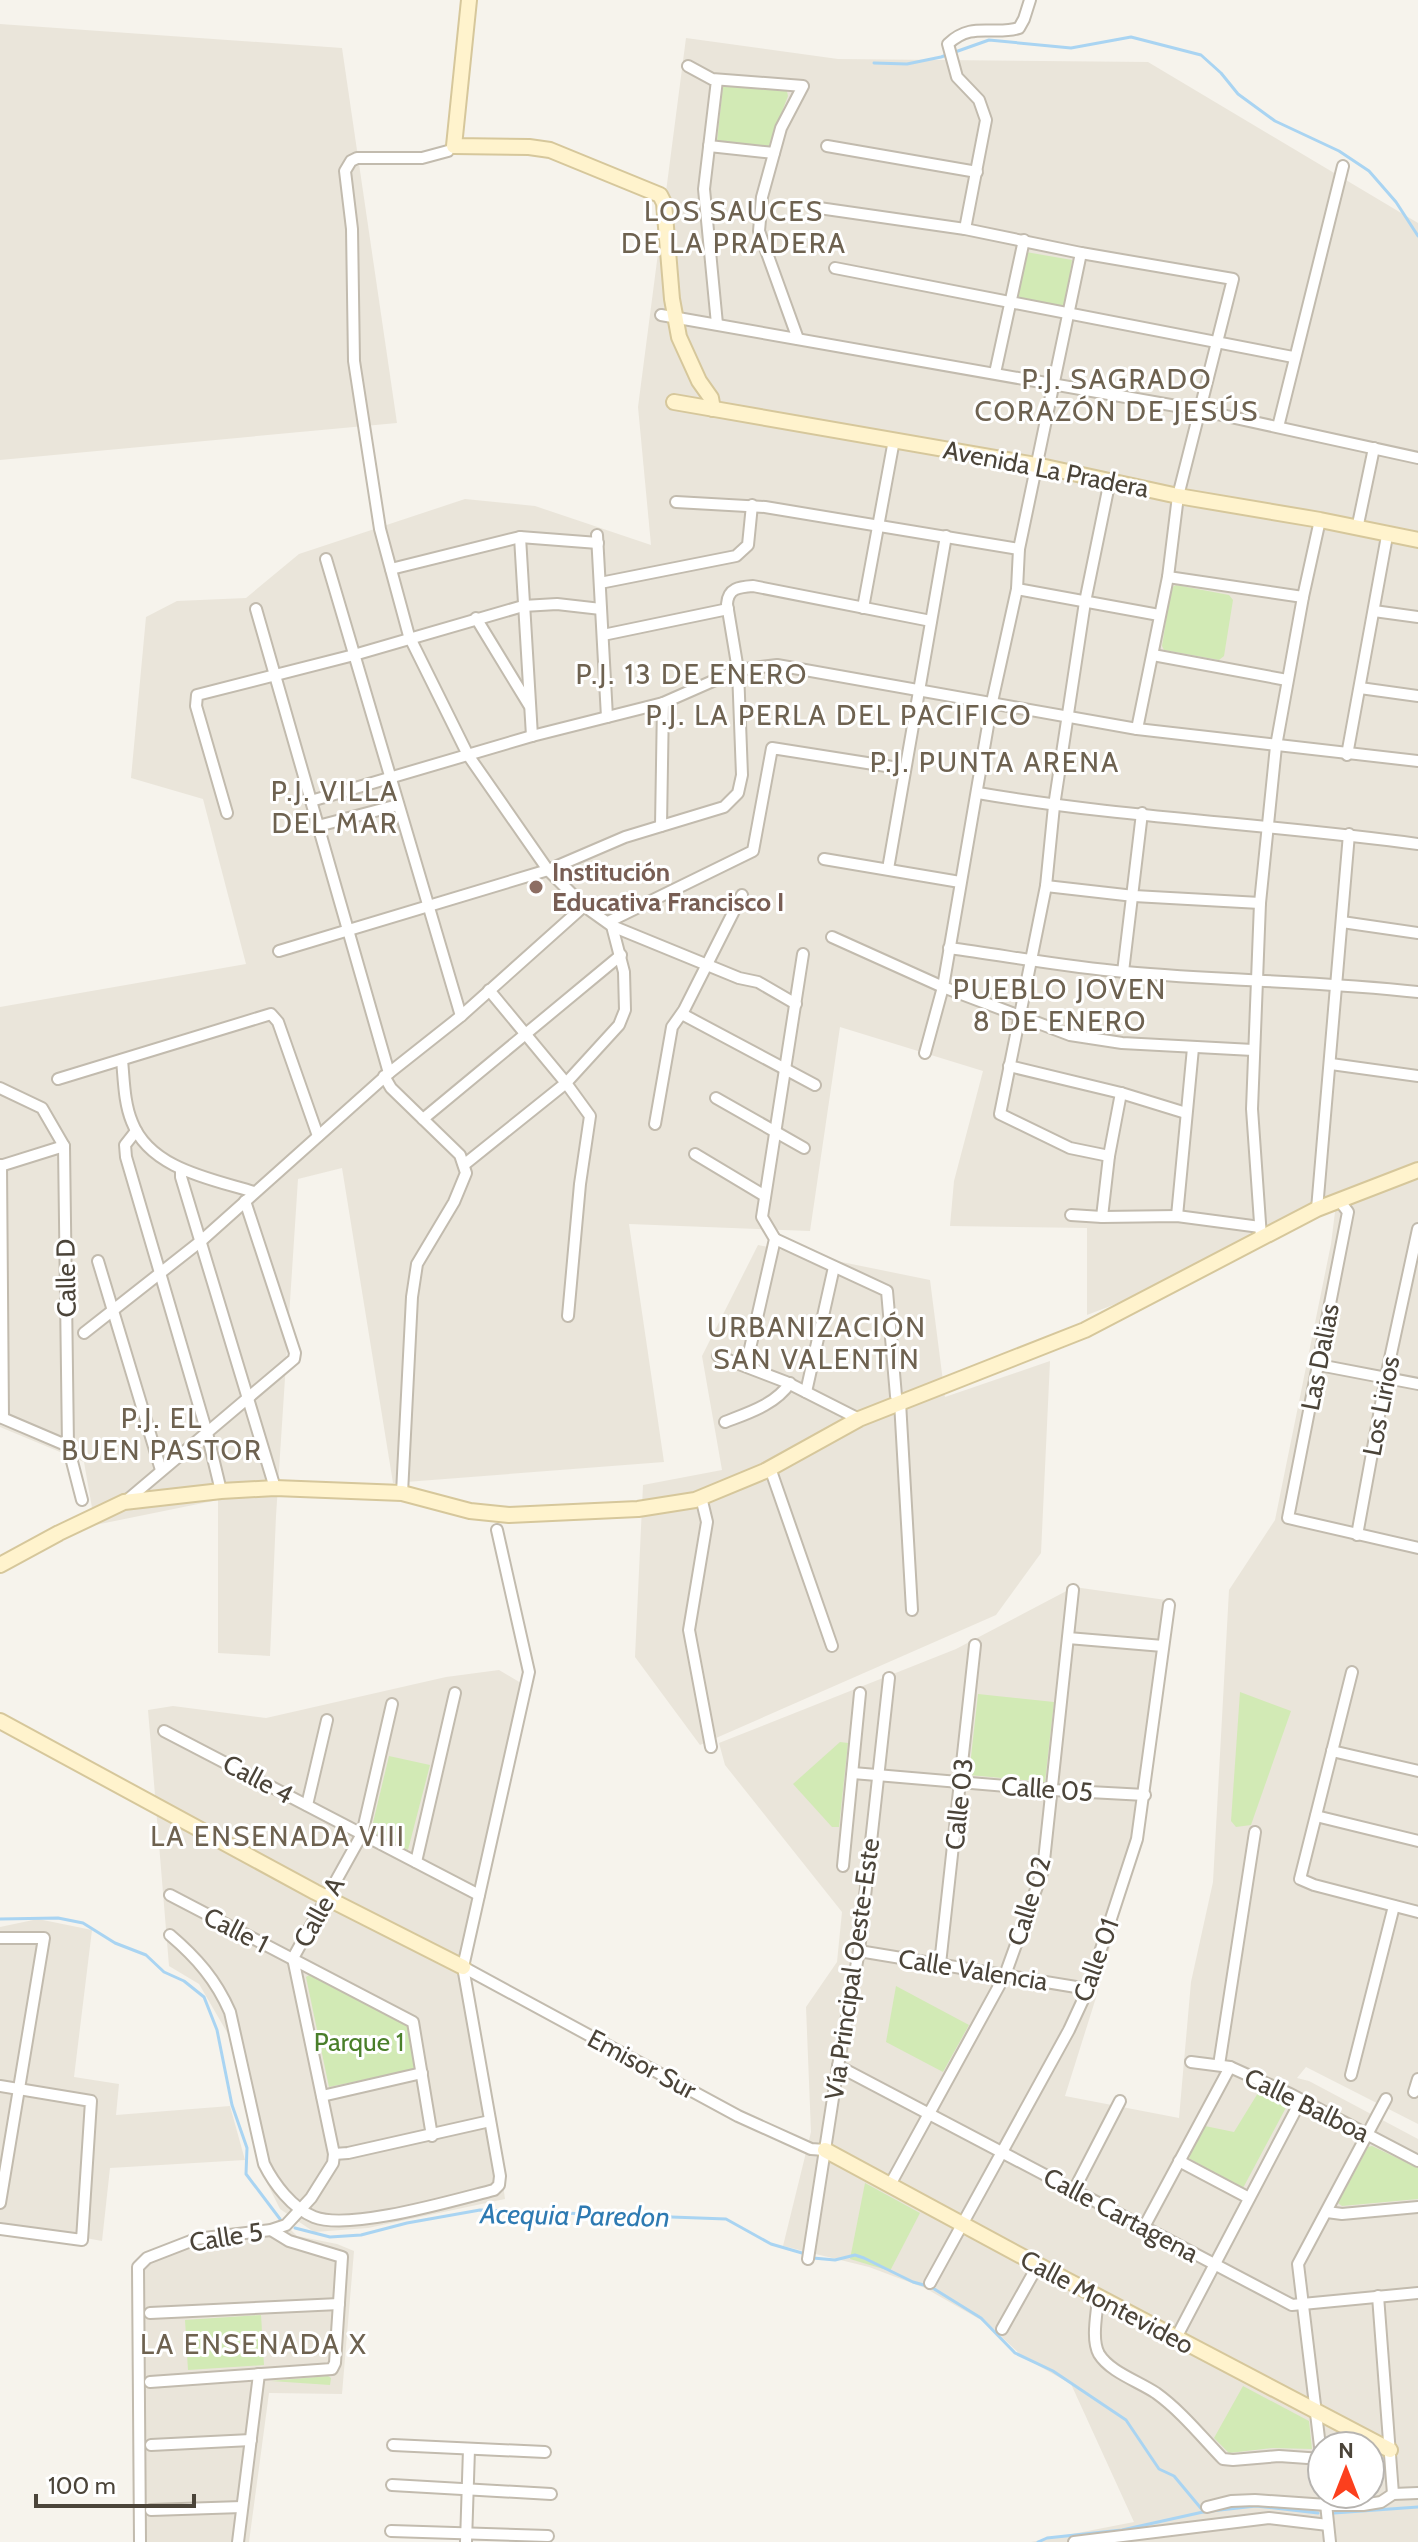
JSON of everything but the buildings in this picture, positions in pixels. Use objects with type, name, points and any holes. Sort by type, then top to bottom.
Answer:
[{"type":"street","points":[[469,0],[454,146],[550,150],[657,192],[664,203],[668,316],[699,381],[711,398],[713,409]]},
{"type":"street","points":[[965,229],[985,115],[979,100],[957,77],[949,53],[949,42],[982,28],[1019,28],[1030,0]]},
{"type":"street","points":[[688,66],[717,80],[803,86],[781,128],[762,197],[759,231],[798,339]]},
{"type":"street","points":[[717,80],[704,189],[717,324]]},
{"type":"street","points":[[709,146],[774,153]]},
{"type":"street","points":[[827,146],[977,172]]},
{"type":"street","points":[[448,151],[422,158],[357,158],[348,164],[345,171],[352,229],[354,361],[380,529],[409,636],[468,755],[548,870],[584,906],[610,924],[707,965],[758,982],[796,1004]]},
{"type":"street","points":[[1278,427],[1343,166]]},
{"type":"street","points":[[812,207],[965,229],[1233,279],[1178,496],[1168,577],[1137,729]]},
{"type":"street","points":[[995,373],[1024,240]]},
{"type":"street","points":[[925,1053],[943,987],[992,702],[1017,589],[1019,549],[1081,253]]},
{"type":"street","points":[[835,268],[1293,357]]},
{"type":"street","points":[[668,316],[1199,410],[1418,458]]},
{"type":"street","name":"Avenida La Pradera","points":[[674,402],[1036,465],[1178,496],[1418,540]]},
{"type":"street","points":[[863,608],[894,440]]},
{"type":"street","points":[[1357,529],[1374,448]]},
{"type":"street","points":[[1109,1156],[1070,1148],[1000,1114],[1046,886],[1054,806],[1085,602],[1110,480]]},
{"type":"street","points":[[676,502],[752,505],[1019,549]]},
{"type":"street","points":[[600,583],[736,556],[748,545],[752,505]]},
{"type":"street","points":[[1261,1232],[1252,1109],[1260,903],[1276,746],[1320,520]]},
{"type":"street","points":[[888,869],[946,536]]},
{"type":"street","points":[[1347,755],[1387,536]]},
{"type":"street","points":[[391,569],[520,537],[598,539],[607,717]]},
{"type":"street","points":[[520,537],[532,736]]},
{"type":"street","points":[[326,559],[461,1016]]},
{"type":"street","points":[[1168,577],[1303,597]]},
{"type":"street","points":[[279,951],[548,870],[625,837],[724,807],[738,793],[742,775],[738,670],[727,599],[732,591],[753,586],[931,621]]},
{"type":"street","points":[[1017,589],[1159,615]]},
{"type":"street","points":[[227,813],[195,699],[204,693],[354,655],[409,636],[523,606],[557,604],[601,609]]},
{"type":"street","points":[[256,609],[391,1088],[460,1155],[465,1164],[466,1173],[458,1194],[417,1264],[412,1297],[402,1493]]},
{"type":"street","points":[[603,635],[728,609]]},
{"type":"street","points":[[1374,611],[1418,617]]},
{"type":"street","points":[[476,618],[530,706]]},
{"type":"street","points":[[1153,655],[1287,680]]},
{"type":"street","points":[[311,801],[532,736],[663,703],[738,670],[777,665],[1137,729],[1418,761]]},
{"type":"street","points":[[1360,688],[1418,696]]},
{"type":"street","points":[[661,826],[663,703]]},
{"type":"street","points":[[610,924],[753,851],[772,748],[905,769]]},
{"type":"street","points":[[978,793],[1054,806],[1349,834],[1418,844]]},
{"type":"street","points":[[318,826],[398,805]]},
{"type":"street","points":[[1123,972],[1142,813]]},
{"type":"street","points":[[1317,1209],[1349,834]]},
{"type":"street","points":[[824,859],[960,882]]},
{"type":"street","points":[[1046,886],[1134,896],[1260,903]]},
{"type":"street","points":[[655,1124],[672,1027],[682,1014],[742,895]]},
{"type":"street","points":[[84,1333],[201,1241],[386,1074],[461,1016],[584,906]]},
{"type":"street","points":[[1342,922],[1418,933]]},
{"type":"street","points":[[465,1164],[566,1083],[619,1025],[625,1010],[626,990],[621,955],[610,924]]},
{"type":"street","points":[[832,937],[943,987],[1070,1035],[1122,1043],[1253,1050]]},
{"type":"street","points":[[949,948],[1123,972],[1337,983],[1418,992]]},
{"type":"street","points":[[803,954],[762,1217],[775,1239],[887,1291],[896,1396],[900,1402],[912,1610]]},
{"type":"street","points":[[423,1119],[621,955]]},
{"type":"street","points":[[489,990],[566,1083],[591,1119],[585,1148],[568,1316]]},
{"type":"street","points":[[58,1079],[271,1014],[278,1022],[318,1136]]},
{"type":"street","points":[[682,1014],[815,1085]]},
{"type":"street","points":[[1177,1216],[1193,1048]]},
{"type":"street","points":[[122,1060],[130,1119],[145,1143],[181,1169],[254,1192]]},
{"type":"street","points":[[1331,1064],[1418,1076]]},
{"type":"street","points":[[1009,1066],[1121,1093],[1186,1113]]},
{"type":"street","name":"Calle D","points":[[0,1088],[42,1108],[64,1146],[68,1446],[82,1500]]},
{"type":"street","points":[[1102,1217],[1121,1093]]},
{"type":"street","points":[[716,1098],[804,1148]]},
{"type":"street","points":[[136,1131],[124,1149],[221,1491]]},
{"type":"street","points":[[64,1146],[1,1165],[2,1417],[68,1446]]},
{"type":"street","points":[[695,1154],[765,1196]]},
{"type":"street","points":[[181,1169],[275,1488]]},
{"type":"street","points":[[124,1502],[275,1488],[402,1493],[470,1511],[509,1515],[638,1509],[701,1497],[770,1468],[859,1419],[1085,1330],[1261,1232],[1418,1170]]},
{"type":"street","name":"Las Dalias","points":[[1339,1200],[1348,1212],[1288,1518],[1357,1535]]},
{"type":"street","points":[[0,1565],[124,1502],[290,1364],[295,1353],[245,1201]]},
{"type":"street","points":[[1071,1215],[1177,1216],[1261,1232]]},
{"type":"street","name":"Los Lirios","points":[[1357,1535],[1386,1377],[1418,1229]]},
{"type":"street","points":[[746,1366],[775,1239]]},
{"type":"street","points":[[98,1261],[161,1470]]},
{"type":"street","points":[[806,1392],[834,1267]]},
{"type":"street","points":[[718,1356],[790,1383],[859,1419]]},
{"type":"street","points":[[1319,1365],[1418,1384]]},
{"type":"street","points":[[725,1422],[758,1409],[784,1393],[790,1383]]},
{"type":"street","points":[[770,1468],[832,1646]]},
{"type":"street","points":[[701,1497],[707,1522],[689,1630],[711,1747]]},
{"type":"street","points":[[170,1935],[195,1956],[222,1994],[230,2012],[264,2164],[274,2185],[302,2209],[312,2216],[338,2222],[361,2220],[494,2190],[499,2185],[500,2176],[463,1967],[529,1672],[497,1530]]},
{"type":"street","points":[[1357,1535],[1418,1548]]},
{"type":"street","name":"Calle 02","points":[[891,2183],[1005,1975],[1043,1870],[1073,1590]]},
{"type":"street","name":"Calle 01","points":[[930,2283],[1069,2030],[1088,1989],[1137,1839],[1169,1605]]},
{"type":"street","points":[[1068,1638],[1163,1646]]},
{"type":"street","name":"Calle 03","points":[[940,1964],[975,1645]]},
{"type":"street","points":[[1352,1672],[1300,1879],[1418,1912]]},
{"type":"street","name":"Vía Principal Oeste-Este","points":[[808,2259],[859,1951],[889,1678]]},
{"type":"street","points":[[416,1862],[455,1693]]},
{"type":"street","name":"Vía Principal Oeste-Este","points":[[843,1866],[860,1693]]},
{"type":"street","name":"Calle A","points":[[334,2154],[293,1958],[362,1834],[392,1704]]},
{"type":"street","points":[[307,1805],[327,1720]]},
{"type":"street","points":[[0,1721],[463,1967]]},
{"type":"street","name":"Calle 4","points":[[164,1731],[479,1895]]},
{"type":"street","points":[[1332,1751],[1418,1771]]},
{"type":"street","name":"Calle 05","points":[[853,1773],[1145,1795]]},
{"type":"street","points":[[1316,1816],[1418,1841]]},
{"type":"street","points":[[1144,2227],[1224,2066],[1255,1832]]},
{"type":"street","name":"Calle 1","points":[[170,1895],[413,2022],[432,2136]]},
{"type":"street","points":[[1351,2075],[1394,1906]]},
{"type":"street","points":[[0,1938],[44,1938],[0,2203]]},
{"type":"street","name":"Calle Valencia","points":[[859,1951],[1088,1989]]},
{"type":"street","name":"Emisor Sur","points":[[463,1967],[738,2116],[811,2149],[825,2150]]},
{"type":"street","name":"Calle Balboa","points":[[1191,2062],[1224,2066],[1301,2100],[1418,2161]]},
{"type":"street","name":"Calle Cartagena","points":[[838,2066],[1292,2305],[1418,2293]]},
{"type":"street","points":[[322,2096],[422,2073]]},
{"type":"street","points":[[1414,2092],[1418,2079]]},
{"type":"street","points":[[0,2086],[91,2101],[82,2240],[0,2229]]},
{"type":"street","points":[[1318,2430],[1298,2264],[1386,2099]]},
{"type":"street","points":[[1176,2338],[1301,2100]]},
{"type":"street","points":[[1074,2190],[1120,2101]]},
{"type":"street","points":[[302,2209],[333,2163],[334,2154],[432,2136],[490,2121]]},
{"type":"street","name":"Calle Montevideo","points":[[825,2150],[891,2183],[1098,2298],[1390,2450]]},
{"type":"street","points":[[1179,2161],[1249,2198]]},
{"type":"street","points":[[1327,2212],[1342,2214],[1418,2207]]},
{"type":"street","name":"Calle 5","points":[[140,2542],[138,2267],[147,2258],[196,2239],[271,2230],[286,2225],[302,2209]]},
{"type":"street","points":[[150,2382],[332,2369],[335,2363],[342,2257],[289,2241],[271,2230]]},
{"type":"street","points":[[1002,2329],[1038,2265]]},
{"type":"street","points":[[1378,2296],[1393,2494]]},
{"type":"street","points":[[1098,2298],[1097,2351],[1108,2364],[1155,2392],[1175,2409],[1223,2459],[1279,2456],[1306,2459]]},
{"type":"street","points":[[150,2313],[339,2304]]},
{"type":"street","points":[[238,2542],[259,2374]]},
{"type":"street","points":[[151,2445],[251,2440]]},
{"type":"street","points":[[393,2445],[545,2452]]},
{"type":"street","points":[[466,2538],[469,2449]]},
{"type":"street","points":[[392,2485],[551,2494]]},
{"type":"street","points":[[1386,2499],[1393,2494],[1418,2493]]},
{"type":"street","points":[[1207,2507],[1231,2501],[1306,2500]]},
{"type":"street","points":[[151,2510],[242,2507]]},
{"type":"street","points":[[1327,2510],[1330,2542]]},
{"type":"street","points":[[1074,2542],[1269,2518],[1328,2525]]},
{"type":"street","points":[[391,2531],[466,2538],[548,2536]]},
{"type":"shaded area","points":[[0,24],[342,48],[397,423],[0,460]]},
{"type":"shaded area","points":[[686,38],[838,59],[1148,62],[1418,223],[1418,2124],[1306,2067],[1297,2078],[1309,2081],[1418,2139],[1418,2542],[1031,2542],[1134,2522],[1071,2384],[1023,2357],[988,2324],[925,2288],[869,2267],[783,2246],[811,2132],[806,2007],[837,1962],[842,1912],[725,1765],[719,1743],[956,1649],[1074,1587],[1173,1601],[1139,1840],[1099,1988],[1065,2096],[1179,2118],[1191,1982],[1213,1882],[1229,1590],[1275,1520],[1331,1244],[1335,1212],[1328,1206],[1227,1261],[1087,1315],[1087,1228],[950,1226],[954,1181],[983,1071],[840,1027],[810,1231],[629,1224],[664,1462],[393,1483],[342,1168],[298,1179],[270,1656],[218,1653],[218,1500],[95,1525],[84,1462],[0,1427],[0,1007],[246,964],[203,799],[131,778],[146,617],[177,601],[246,598],[299,554],[465,499],[535,506],[651,545],[638,407]]},
{"type":"shaded area","points":[[758,1245],[930,1280],[945,1397],[1050,1361],[1041,1553],[996,1615],[700,1745],[635,1657],[643,1485],[722,1470],[702,1356]]},
{"type":"shaded area","points":[[499,1670],[526,1686],[467,1964],[490,2091],[505,2199],[368,2228],[314,2232],[280,2209],[263,2175],[228,2034],[199,1984],[169,1966],[148,1710],[173,1706],[266,1718],[446,1677]]},
{"type":"shaded area","points":[[38,1919],[92,1930],[74,2077],[119,2084],[116,2115],[230,2106],[245,2160],[110,2168],[102,2241],[0,2222],[0,1927]]},
{"type":"shaded area","points":[[286,2225],[297,2236],[337,2244],[354,2251],[342,2394],[269,2393],[249,2542],[140,2542],[141,2261],[178,2244]]},
{"type":"green space","points":[[723,85],[786,87],[788,96],[768,148],[717,142]]},
{"type":"green space","points":[[1026,252],[1072,260],[1065,310],[1017,301]]},
{"type":"green space","points":[[1176,585],[1229,595],[1233,600],[1224,656],[1219,660],[1164,650],[1162,646],[1171,588]]},
{"type":"green space","points":[[1240,1692],[1291,1711],[1251,1825],[1236,1827],[1231,1821]]},
{"type":"green space","points":[[978,1694],[1054,1702],[1045,1782],[969,1775]]},
{"type":"green space","points":[[840,1742],[848,1743],[839,1827],[832,1827],[793,1784]]},
{"type":"green space","points":[[389,1756],[430,1765],[408,1850],[371,1831]]},
{"type":"green space","name":"Parque 1","points":[[311,1974],[408,2024],[415,2069],[329,2087],[306,1977]]},
{"type":"green space","points":[[896,1986],[969,2025],[943,2072],[886,2042]]},
{"type":"green space","points":[[1261,2088],[1289,2102],[1243,2188],[1190,2159],[1188,2154],[1205,2126],[1234,2132]]},
{"type":"green space","points":[[1372,2146],[1418,2168],[1418,2199],[1342,2206],[1338,2203],[1368,2147]]},
{"type":"green space","points":[[865,2183],[920,2213],[890,2271],[850,2259]]},
{"type":"green space","points":[[261,2315],[264,2365],[188,2370],[185,2320]]},
{"type":"green space","points":[[331,2378],[330,2385],[271,2381]]},
{"type":"green space","points":[[1243,2386],[1309,2421],[1306,2449],[1273,2448],[1229,2453],[1214,2438]]},
{"type":"waterway","points":[[874,63],[907,64],[941,57],[989,40],[1071,48],[1131,37],[1201,55],[1238,94],[1275,121],[1339,151],[1369,171],[1396,202],[1418,236]]},
{"type":"waterway","name":"Acequia Paredon","points":[[0,1919],[58,1918],[83,1923],[115,1943],[146,1955],[164,1972],[184,1981],[204,1997],[217,2030],[232,2105],[247,2148],[246,2174],[280,2219]]},
{"type":"waterway","name":"Acequia Paredon","points":[[295,2228],[330,2237],[361,2235],[480,2210],[726,2219],[771,2244],[802,2253]]},
{"type":"waterway","name":"Acequia Paredon","points":[[813,2258],[835,2260],[855,2255],[864,2258],[913,2282],[931,2287],[981,2318],[1015,2353],[1053,2371],[1126,2420],[1159,2469],[1174,2476],[1204,2512]]},
{"type":"waterway","points":[[1211,2511],[1256,2506],[1318,2513]]},
{"type":"waterway","points":[[1334,2513],[1418,2507]]},
{"type":"waterway","points":[[1038,2542],[1047,2538],[1122,2530],[1203,2512]]},
{"type":"place","name":"Institución Educativa Francisco I","points":[[536,887]]},
{"type":"district","name":"LOS SAUCES DE LA PRADERA","points":[[734,227]]},
{"type":"district","name":"P.J. SAGRADO CORAZÓN DE JESÚS","points":[[1117,395]]},
{"type":"district","name":"P.J. 13 DE ENERO","points":[[692,674]]},
{"type":"district","name":"P.J. LA PERLA DEL PACIFICO","points":[[839,715]]},
{"type":"district","name":"P.J. PUNTA ARENA","points":[[995,762]]},
{"type":"district","name":"P.J. VILLA DEL MAR","points":[[335,807]]},
{"type":"district","name":"PUEBLO JOVEN 8 DE ENERO","points":[[1060,1005]]},
{"type":"district","name":"URBANIZACIÓN SAN VALENTÍN","points":[[817,1343]]},
{"type":"district","name":"P.J. EL BUEN PASTOR","points":[[162,1434]]},
{"type":"district","name":"LA ENSENADA VIII","points":[[278,1836]]},
{"type":"district","name":"LA ENSENADA X","points":[[254,2344]]}]
